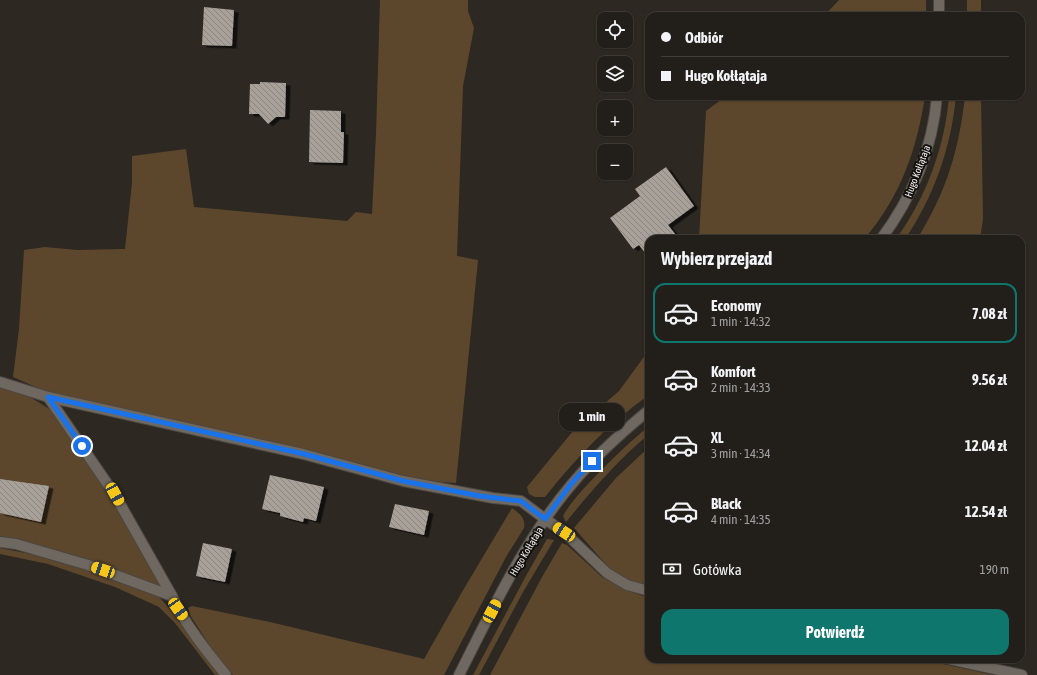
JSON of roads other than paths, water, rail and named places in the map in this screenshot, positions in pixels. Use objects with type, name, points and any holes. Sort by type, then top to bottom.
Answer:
[{"type":"street","points":[[939,0],[939,12]]},
{"type":"street","name":"Hugo Kołłątaja","points":[[884,235],[905,202],[918,174],[928,146],[936,100]]},
{"type":"street","points":[[0,382],[48,397],[304,454],[403,481],[485,497],[521,501],[575,541],[607,573],[628,585],[645,590]]},
{"type":"street","points":[[48,397],[115,494],[178,609],[215,662],[226,675]]},
{"type":"street","name":"Hugo Kołłątaja","points":[[459,675],[514,569],[545,519],[571,484],[614,439],[645,413]]},
{"type":"street","points":[[0,542],[16,544],[88,565],[172,596]]},
{"type":"street","points":[[967,663],[1022,675]]}]
